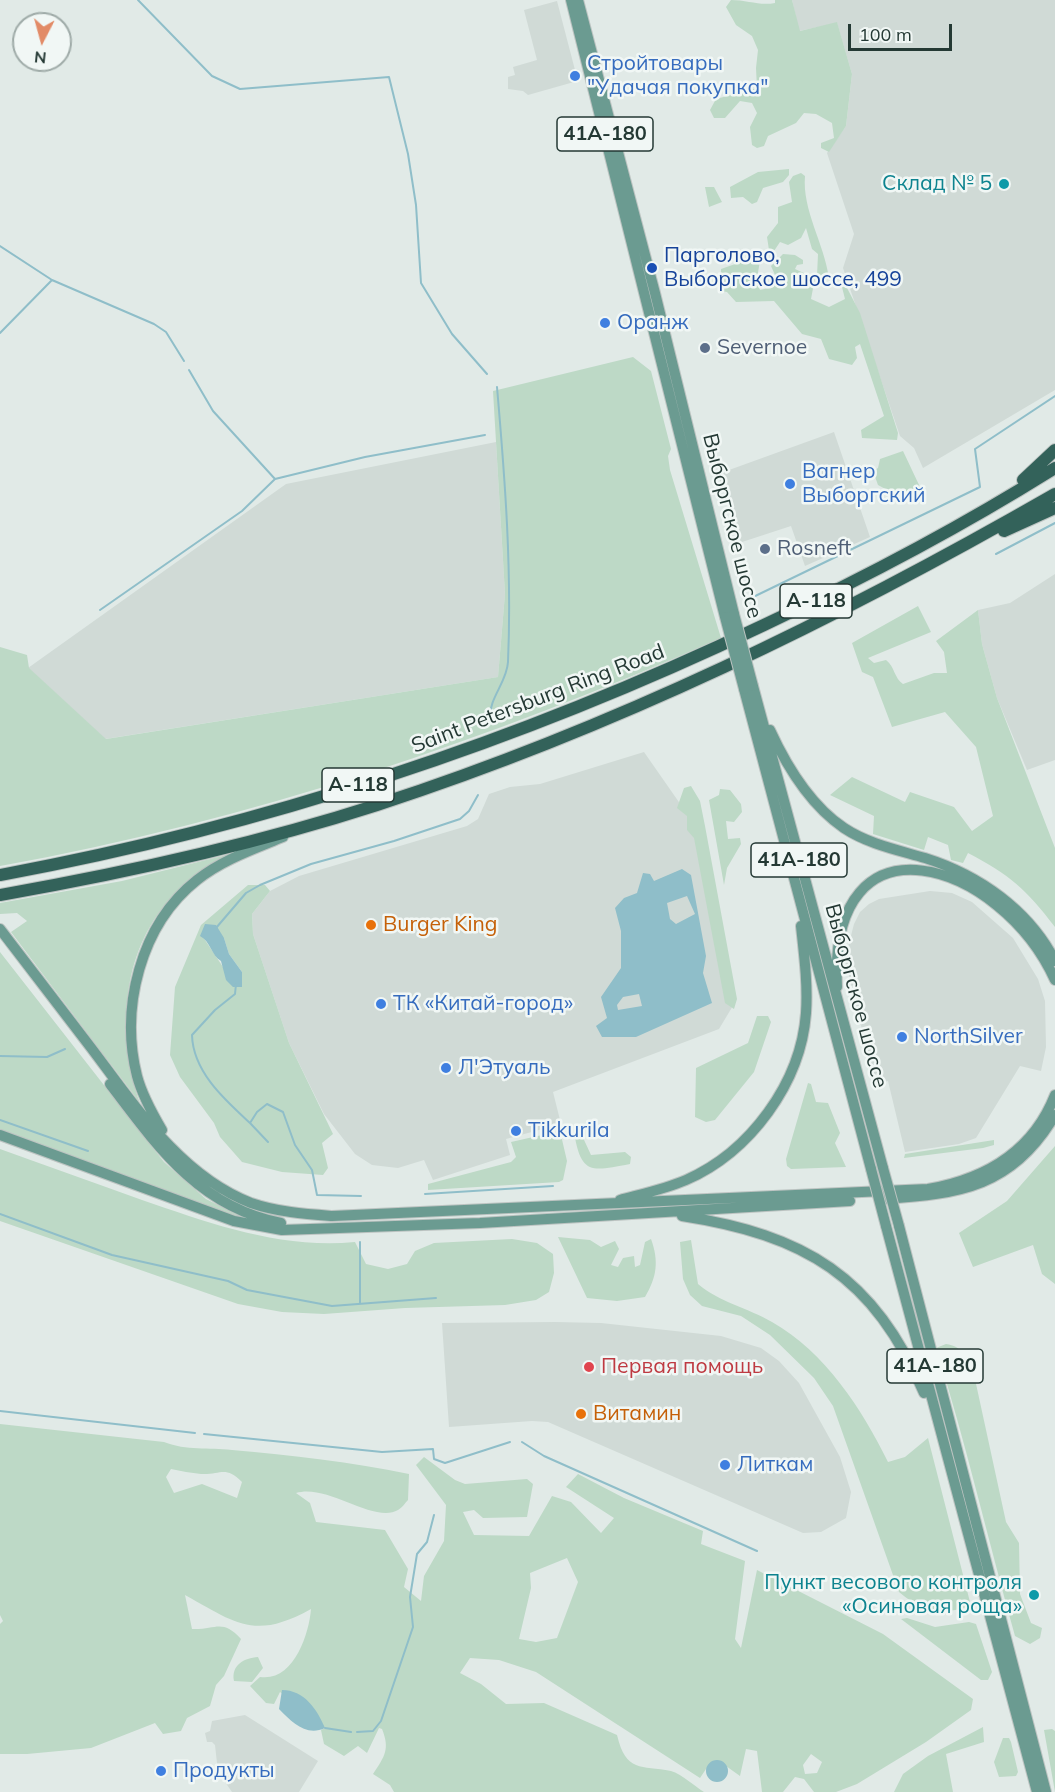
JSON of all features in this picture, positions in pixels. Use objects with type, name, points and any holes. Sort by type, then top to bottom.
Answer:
[{"type":"highway","points":[[944,534],[966,516],[1031,474],[1055,450]]},
{"type":"highway","name":"Saint Petersburg Ring Road","points":[[0,875],[91,859],[251,818],[424,765],[593,702],[686,662],[842,588],[982,514],[1055,468]]},
{"type":"highway","name":"Saint Petersburg Ring Road","points":[[0,895],[94,879],[325,820],[432,786],[697,681],[947,556],[1055,494]]},
{"type":"highway","points":[[947,556],[1055,507]]},
{"type":"main road","name":"Выборгское шоссе","points":[[571,0],[748,688],[798,893],[1037,1792]]},
{"type":"main road","name":"Выборгское шоссе","points":[[578,0],[655,293],[729,615]]},
{"type":"main road","name":"Выборгское шоссе","points":[[748,688],[760,711],[838,1008],[899,1226],[1046,1792]]},
{"type":"main road","points":[[760,711],[790,769],[826,813],[862,837],[942,864],[986,886],[1023,917],[1040,937],[1055,961]]},
{"type":"main road","points":[[172,1148],[143,1094],[137,1076],[131,1035],[138,970],[150,943],[169,909],[197,880],[233,858],[325,820]]},
{"type":"main road","points":[[838,1008],[837,950],[847,913],[867,887],[885,875],[908,870],[930,870],[948,876],[996,903],[1034,942],[1055,980]]},
{"type":"main road","points":[[598,1206],[687,1179],[718,1161],[744,1141],[772,1107],[796,1058],[806,1014],[804,954],[798,893]]},
{"type":"main road","points":[[0,929],[116,1081],[172,1148],[219,1186],[251,1203],[287,1212],[332,1216],[598,1206],[928,1189],[958,1183],[985,1172],[1017,1151],[1040,1124],[1055,1095]]},
{"type":"main road","points":[[0,937],[143,1127],[183,1174],[213,1196],[242,1212],[310,1228]]},
{"type":"main road","points":[[0,1136],[234,1221],[282,1230],[480,1223],[929,1196],[960,1191],[989,1180],[1017,1161],[1034,1144],[1055,1115]]},
{"type":"main road","points":[[661,1213],[755,1230],[804,1251],[836,1272],[868,1301],[891,1329],[911,1364],[937,1422]]},
{"type":"shaded area","points":[[792,0],[1055,0],[1055,390],[923,468],[914,448],[900,436],[843,268],[854,234],[827,153],[846,126],[852,74],[837,23],[799,31]]},
{"type":"shaded area","points":[[557,1],[575,70],[578,69],[581,80],[528,95],[523,91],[508,89],[508,77],[515,75],[513,67],[537,60],[524,10]]},
{"type":"shaded area","points":[[834,432],[870,537],[805,566],[791,526],[739,543],[718,474]]},
{"type":"shaded area","points":[[496,442],[505,594],[498,677],[105,739],[28,668],[286,484]]},
{"type":"shaded area","points":[[1055,574],[1055,760],[1027,770],[997,698],[982,644],[978,610],[1010,603]]},
{"type":"shaded area","points":[[644,752],[697,828],[734,1004],[719,1029],[553,1092],[561,1124],[506,1139],[510,1155],[433,1180],[424,1160],[398,1168],[372,1165],[355,1154],[324,1114],[289,1043],[253,934],[252,914],[270,891],[299,876],[467,826],[478,819],[489,794],[510,787],[540,784]]},
{"type":"shaded area","points":[[930,891],[952,893],[972,902],[1013,938],[1038,979],[1045,1001],[1046,1047],[1041,1071],[1020,1066],[976,1138],[959,1144],[905,1152],[888,1081],[875,1084],[845,959],[854,924],[860,912],[869,904],[879,899]]},
{"type":"shaded area","points":[[442,1323],[601,1323],[721,1336],[761,1348],[779,1361],[799,1383],[840,1457],[851,1492],[846,1518],[821,1532],[803,1533],[548,1422],[532,1421],[449,1427]]},
{"type":"shaded area","points":[[245,1715],[318,1761],[299,1792],[232,1792],[218,1772],[215,1745],[207,1742],[205,1733],[210,1731],[212,1721]]},
{"type":"green space","points":[[731,0],[764,4],[775,3],[775,0],[792,0],[800,31],[837,22],[852,74],[846,126],[829,152],[821,148],[821,143],[834,138],[832,123],[816,114],[804,113],[796,123],[768,136],[764,146],[757,148],[752,145],[750,127],[757,113],[752,103],[740,101],[725,118],[714,118],[710,110],[716,99],[757,88],[758,50],[752,36],[736,25],[726,7]]},
{"type":"green space","points":[[789,169],[789,175],[783,182],[763,188],[757,202],[752,204],[743,197],[731,198],[730,187],[758,172]]},
{"type":"green space","points":[[801,173],[805,176],[810,214],[829,278],[817,276],[818,254],[812,249],[806,228],[801,238],[788,245],[780,242],[774,251],[769,250],[767,237],[778,223],[778,207],[792,202],[789,182],[793,176]]},
{"type":"green space","points":[[705,187],[714,187],[722,202],[709,207]]},
{"type":"green space","points":[[783,254],[795,255],[803,260],[803,264],[797,265],[795,269],[815,278],[811,299],[829,307],[845,299],[842,287],[846,286],[860,313],[898,433],[897,440],[862,438],[861,430],[884,416],[860,344],[855,347],[857,358],[852,365],[829,359],[821,339],[802,334],[774,301],[736,302],[727,292],[721,291],[717,284],[721,281],[721,269],[755,257],[760,261],[757,278],[760,290],[774,287],[775,275],[771,266]]},
{"type":"green space","points":[[633,357],[651,371],[671,449],[668,456],[670,470],[721,638],[546,710],[367,773],[185,826],[0,866],[0,647],[27,655],[29,668],[106,739],[498,677],[505,594],[493,391]]},
{"type":"green space","points":[[903,451],[920,487],[898,496],[878,485],[873,471],[878,468],[880,459]]},
{"type":"green space","points":[[918,606],[931,632],[868,658],[874,663],[886,660],[903,684],[934,673],[947,673],[944,652],[936,641],[978,610],[982,644],[997,698],[1055,848],[1055,927],[1026,893],[983,861],[968,853],[963,863],[951,860],[948,845],[928,837],[924,850],[873,834],[874,816],[830,795],[852,777],[905,802],[910,792],[954,807],[972,831],[993,816],[976,747],[945,712],[892,727],[873,677],[862,672],[852,643]]},
{"type":"green space","points":[[691,786],[700,801],[705,826],[737,999],[734,1009],[725,1003],[694,838],[687,830],[687,816],[677,808],[684,788]]},
{"type":"green space","points":[[720,789],[730,790],[741,804],[742,812],[734,822],[726,821],[728,839],[740,838],[741,844],[727,868],[724,885],[709,800],[719,795]]},
{"type":"green space","points":[[230,854],[192,880],[171,898],[154,920],[141,944],[133,969],[126,1023],[128,1050],[140,1103],[11,932],[27,921],[17,913],[0,914],[0,903],[122,881]]},
{"type":"green space","points":[[248,885],[265,885],[270,891],[252,914],[253,934],[289,1043],[333,1134],[322,1143],[328,1168],[323,1175],[282,1172],[242,1162],[220,1137],[214,1123],[180,1077],[170,1055],[175,987],[201,925]],"holes":[[[203,937],[224,938],[229,954],[242,972],[225,970]]]},
{"type":"green space","points":[[0,952],[164,1162],[206,1199],[250,1221],[212,1210],[0,1130]]},
{"type":"green space","points":[[757,1016],[768,1016],[771,1022],[754,1072],[715,1120],[706,1122],[695,1117],[696,1068],[748,1043]]},
{"type":"green space","points":[[808,1083],[811,1084],[816,1102],[828,1103],[840,1133],[835,1143],[846,1167],[791,1169],[787,1166],[786,1159]]},
{"type":"green space","points":[[579,1129],[591,1155],[625,1152],[631,1157],[630,1164],[597,1169],[590,1167],[580,1157],[574,1132]]},
{"type":"green space","points":[[560,1131],[567,1161],[563,1180],[559,1182],[428,1190],[428,1184],[511,1162],[516,1157],[511,1142]]},
{"type":"green space","points":[[994,1140],[994,1145],[983,1148],[904,1158],[905,1154]]},
{"type":"green space","points":[[1055,1146],[1055,1284],[1042,1274],[1033,1245],[973,1267],[959,1233],[1007,1201]]},
{"type":"green space","points":[[0,1149],[220,1226],[300,1242],[355,1242],[366,1264],[388,1269],[407,1264],[415,1251],[434,1243],[512,1239],[537,1243],[553,1254],[554,1273],[549,1292],[536,1300],[505,1305],[405,1308],[324,1314],[282,1312],[238,1304],[0,1221]]},
{"type":"green space","points":[[558,1237],[590,1240],[601,1247],[615,1241],[619,1249],[611,1265],[618,1267],[623,1258],[634,1256],[635,1267],[640,1265],[645,1242],[651,1239],[656,1269],[645,1297],[617,1301],[587,1298]]},
{"type":"green space","points":[[691,1240],[698,1284],[715,1296],[772,1322],[809,1349],[854,1402],[888,1462],[905,1457],[928,1438],[971,1606],[950,1611],[933,1611],[917,1605],[899,1592],[833,1406],[814,1378],[770,1335],[741,1316],[702,1306],[690,1295],[683,1279],[680,1242]]},
{"type":"green space","points":[[946,1344],[960,1350],[973,1370],[1006,1522],[1019,1543],[1020,1594],[1031,1623],[1042,1628],[1040,1638],[1030,1644],[1015,1636],[936,1348]]},
{"type":"green space","points":[[0,1424],[164,1442],[189,1448],[299,1457],[409,1474],[408,1500],[399,1509],[388,1513],[376,1512],[322,1493],[308,1491],[296,1493],[310,1503],[316,1522],[385,1530],[408,1569],[404,1587],[421,1601],[424,1576],[444,1541],[446,1505],[416,1465],[424,1457],[455,1480],[465,1484],[527,1479],[533,1484],[527,1517],[483,1518],[474,1510],[463,1512],[474,1535],[529,1536],[552,1496],[571,1502],[601,1533],[614,1518],[566,1487],[578,1474],[624,1498],[703,1531],[701,1544],[745,1561],[735,1639],[741,1648],[757,1570],[883,1634],[973,1699],[971,1710],[926,1742],[857,1784],[836,1792],[814,1792],[804,1779],[795,1777],[783,1792],[762,1792],[757,1751],[746,1749],[740,1776],[719,1761],[706,1769],[700,1778],[536,1672],[499,1660],[470,1658],[460,1673],[481,1684],[506,1704],[544,1703],[617,1735],[625,1756],[630,1762],[643,1767],[671,1771],[684,1777],[704,1792],[394,1792],[390,1785],[373,1774],[381,1762],[386,1747],[382,1729],[379,1728],[367,1753],[358,1746],[344,1756],[324,1744],[321,1730],[325,1728],[280,1692],[274,1704],[266,1703],[250,1686],[260,1677],[272,1677],[290,1665],[303,1643],[311,1609],[275,1624],[260,1626],[233,1620],[185,1595],[192,1629],[223,1627],[241,1639],[224,1676],[216,1685],[210,1706],[187,1718],[181,1731],[163,1734],[155,1723],[91,1748],[27,1754],[0,1754],[0,1624],[3,1621],[0,1615]],"holes":[[[171,1469],[201,1474],[227,1472],[242,1482],[237,1498],[202,1484],[174,1493],[166,1477]],[[567,1558],[578,1582],[557,1638],[536,1642],[519,1639],[531,1588],[530,1573]],[[811,1754],[822,1762],[817,1773],[805,1774],[803,1765]]]},
{"type":"green space","points":[[907,1618],[935,1627],[969,1622],[976,1624],[992,1672],[988,1680],[981,1680],[901,1619]]},
{"type":"green space","points":[[258,1657],[263,1668],[252,1682],[234,1681],[235,1671],[240,1663]]},
{"type":"green space","points":[[983,1727],[984,1742],[946,1754],[953,1792],[894,1792],[903,1774],[928,1756]]},
{"type":"green space","points":[[1044,1730],[1055,1731],[1055,1792]]},
{"type":"green space","points":[[1003,1738],[1009,1738],[1011,1742],[1018,1772],[1016,1776],[999,1777],[994,1762]]},
{"type":"water","points":[[682,869],[691,875],[706,956],[703,973],[712,1003],[636,1037],[602,1037],[596,1026],[607,1018],[601,997],[621,968],[621,931],[615,908],[624,898],[637,893],[643,873],[650,874],[654,881]],"holes":[[[687,896],[695,914],[676,924],[670,919],[667,903]],[[639,994],[642,1006],[618,1010],[617,1005],[623,997]]]},
{"type":"water","points":[[205,924],[216,925],[224,938],[229,954],[242,972],[242,987],[233,987],[226,980],[221,961],[200,936]]},
{"type":"water","points":[[282,1690],[297,1693],[309,1702],[325,1728],[312,1731],[300,1727],[289,1719],[279,1709]]},
{"type":"water","points":[[717,1760],[725,1763],[728,1771],[725,1779],[717,1782],[709,1779],[706,1771],[709,1763]]},
{"type":"waterway","points":[[138,0],[212,76],[240,89],[389,77],[408,154],[416,205],[421,283],[452,334],[487,374]]},
{"type":"waterway","points":[[0,246],[52,280],[154,324],[166,332],[184,361]]},
{"type":"waterway","points":[[0,333],[52,280]]},
{"type":"waterway","points":[[189,370],[213,411],[275,479]]},
{"type":"waterway","points":[[490,718],[492,704],[507,669],[509,628],[507,524],[497,387]]},
{"type":"waterway","points":[[747,600],[980,487],[975,449],[1055,396]]},
{"type":"waterway","points":[[100,610],[242,511],[275,479],[365,457],[485,435]]},
{"type":"waterway","points":[[996,554],[1055,523]]},
{"type":"waterway","points":[[216,928],[246,893],[260,885],[311,864],[394,841],[460,819],[469,811],[478,795]]},
{"type":"waterway","points":[[236,984],[235,994],[215,1010],[192,1035],[198,1061],[204,1073],[221,1095],[250,1123],[257,1112],[267,1104],[283,1112],[295,1145],[312,1170],[317,1195],[361,1196]]},
{"type":"waterway","points":[[0,1056],[47,1057],[65,1049]]},
{"type":"waterway","points":[[0,1120],[88,1151]]},
{"type":"waterway","points":[[250,1123],[268,1142]]},
{"type":"waterway","points":[[425,1194],[553,1186]]},
{"type":"waterway","points":[[0,1214],[112,1255],[228,1281],[247,1290],[332,1306],[436,1298]]},
{"type":"waterway","points":[[360,1242],[360,1304]]},
{"type":"waterway","points":[[0,1411],[195,1433]]},
{"type":"waterway","points":[[204,1434],[382,1452],[433,1449],[434,1459],[445,1463],[510,1442]]},
{"type":"waterway","points":[[522,1442],[544,1456],[757,1551]]},
{"type":"waterway","points":[[357,1732],[373,1731],[381,1721],[413,1627],[410,1597],[417,1554],[427,1542],[434,1515]]},
{"type":"waterway","points":[[325,1728],[351,1732]]},
{"type":"place","name":"Cтройтовары \"Удачая покупка\"","points":[[575,76]]},
{"type":"place","name":"Склад № 5","points":[[1004,184]]},
{"type":"place","name":"Парголово, Выборгское шоссе, 499","points":[[652,268]]},
{"type":"place","name":"Оранж","points":[[605,323]]},
{"type":"place","name":"Severnoe","points":[[705,348]]},
{"type":"place","name":"Вагнер Выборгский","points":[[790,484]]},
{"type":"place","name":"Rosneft","points":[[765,549]]},
{"type":"place","name":"Burger King","points":[[371,925]]},
{"type":"place","name":"ТК «Китай-город»","points":[[381,1004]]},
{"type":"place","name":"NorthSilver","points":[[902,1037]]},
{"type":"place","name":"Л'Этуаль","points":[[446,1068]]},
{"type":"place","name":"Tikkurila","points":[[516,1131]]},
{"type":"place","name":"Первая помощь","points":[[589,1367]]},
{"type":"place","name":"Витамин","points":[[581,1414]]},
{"type":"place","name":"Литкам","points":[[725,1465]]},
{"type":"place","name":"Пункт весового контроля «Осиновая роща»","points":[[1034,1595]]},
{"type":"place","name":"Продукты","points":[[161,1771]]}]
